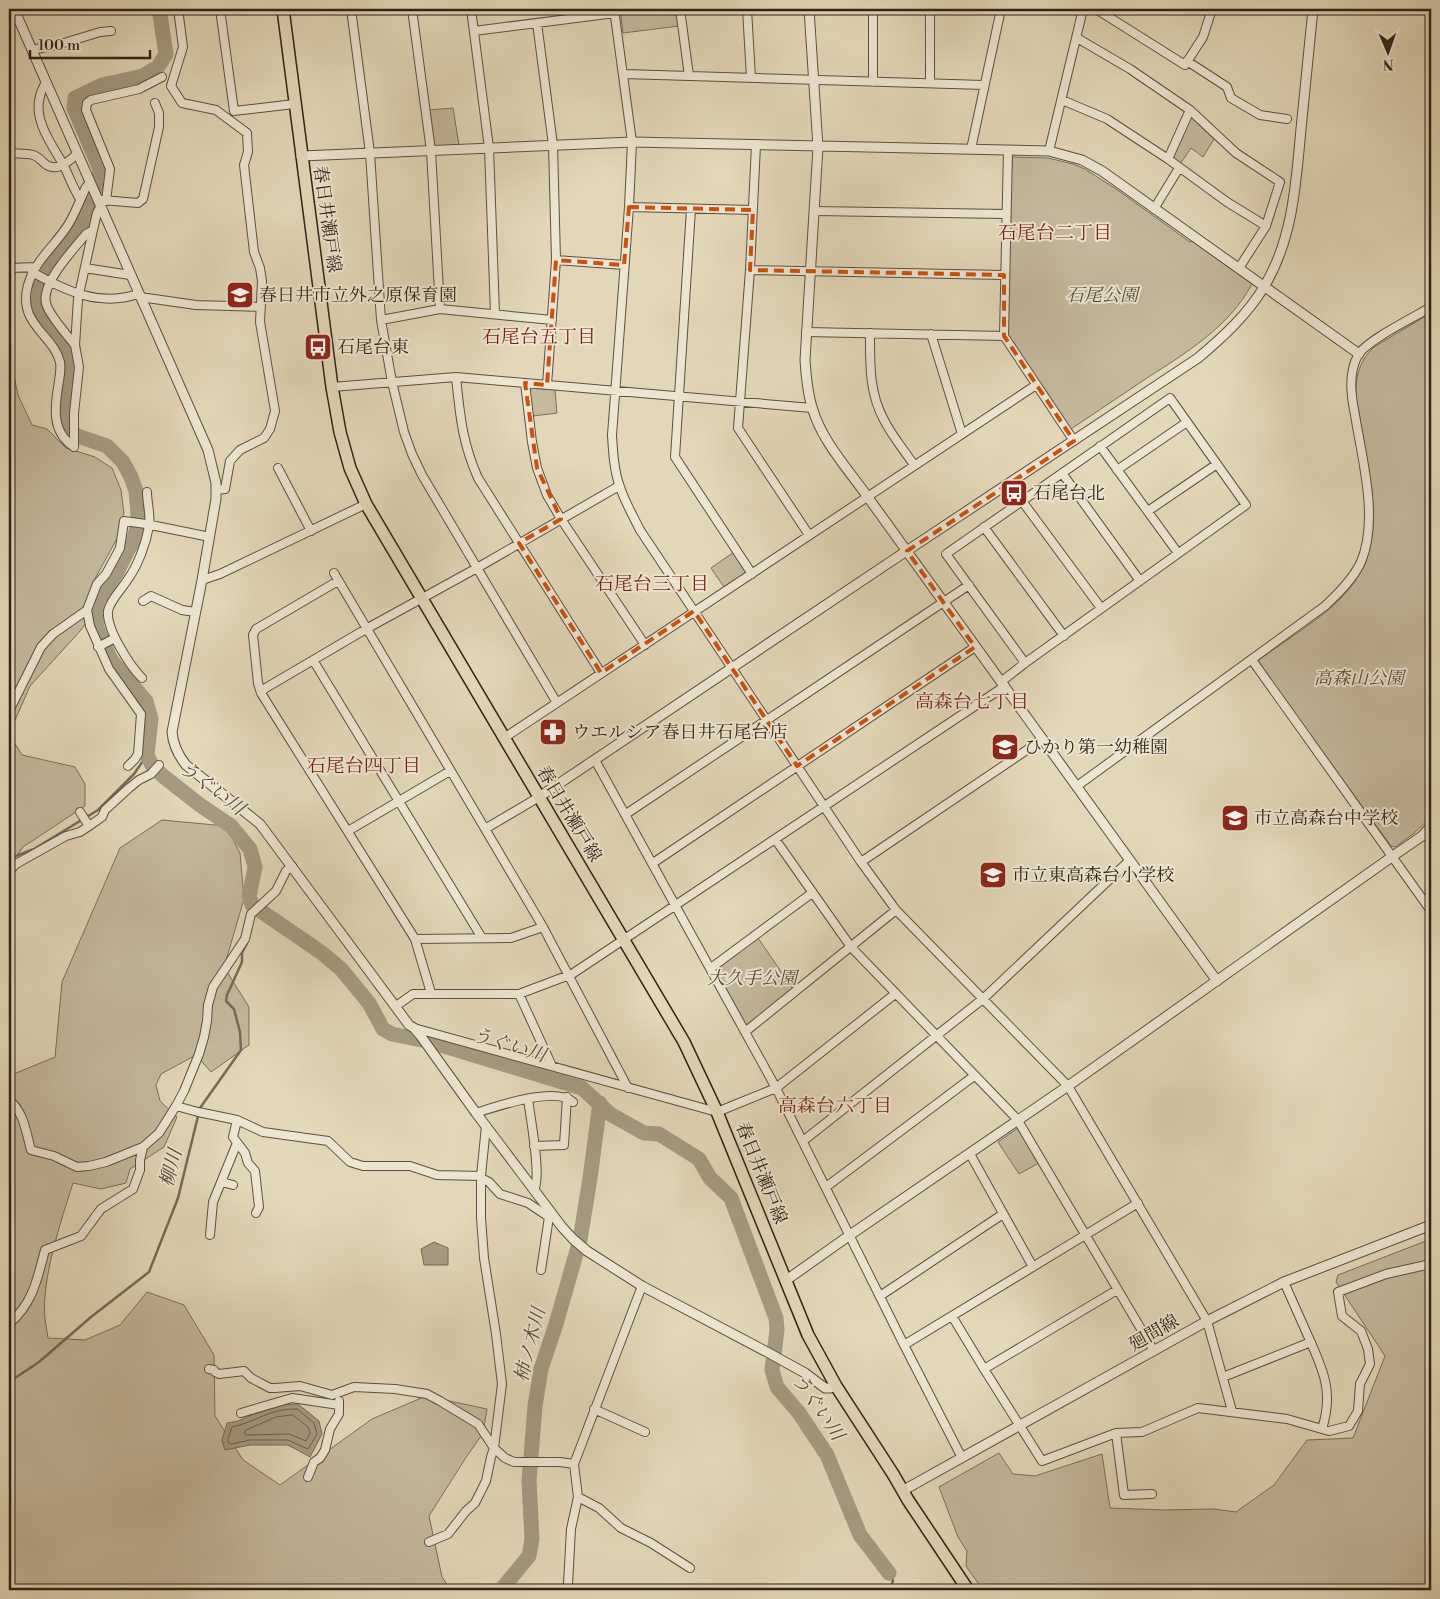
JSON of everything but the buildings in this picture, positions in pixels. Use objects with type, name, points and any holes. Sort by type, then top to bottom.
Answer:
[{"type":"main road","name":"春日井瀬戸線","points":[[283,9],[332,387],[340,432],[350,468],[366,504],[421,599],[684,1042],[717,1112],[808,1335],[836,1386],[902,1491],[968,1590]]},
{"type":"street","points":[[14,9],[90,183],[101,202],[130,275],[208,450],[214,468],[216,490],[210,538],[172,732],[174,744],[181,759],[260,824],[409,1025],[420,1035],[551,1215],[573,1240],[642,1286],[805,1373],[824,1388],[836,1386]]},
{"type":"street","points":[[178,9],[183,47],[171,86],[182,103],[216,110],[247,133],[248,152],[244,165],[254,252],[262,280],[260,322],[275,411],[270,429],[264,438],[240,450],[230,461],[225,488],[216,490]]},
{"type":"street","points":[[220,9],[234,111],[294,104]]},
{"type":"street","points":[[351,9],[370,153],[381,320],[392,382],[404,432],[422,475],[557,703]]},
{"type":"street","points":[[412,9],[431,151],[440,309]]},
{"type":"street","points":[[472,9],[489,148],[495,314]]},
{"type":"street","points":[[680,9],[689,76]]},
{"type":"street","points":[[747,9],[751,78]]},
{"type":"street","points":[[809,9],[818,147],[805,360],[812,408],[826,438],[975,648],[1003,683],[1217,981]]},
{"type":"street","points":[[873,9],[873,82]]},
{"type":"street","points":[[930,9],[930,83]]},
{"type":"street","points":[[971,149],[1001,9]]},
{"type":"street","points":[[1049,151],[1083,9]]},
{"type":"street","points":[[1096,9],[1184,65],[1203,37],[1212,9]]},
{"type":"street","points":[[485,829],[539,797],[1074,441],[1198,358],[1225,335],[1265,286],[1277,261],[1285,237],[1294,202],[1313,9]]},
{"type":"street","points":[[474,31],[614,11],[632,142],[612,435],[619,486],[629,509],[640,530],[766,721],[861,862],[896,910],[1068,1086],[1207,1321],[1232,1411]]},
{"type":"street","points":[[537,23],[552,145],[556,260],[547,385]]},
{"type":"street","points":[[32,50],[100,32],[111,31]]},
{"type":"street","points":[[1077,38],[1130,69],[1190,110],[1236,153],[1280,182],[1266,226],[1240,268]]},
{"type":"street","points":[[1187,61],[1227,87],[1231,98],[1260,115],[1287,119]]},
{"type":"street","points":[[624,74],[984,85]]},
{"type":"street","points":[[90,183],[86,187],[68,226],[34,269],[27,287],[31,319],[55,351],[60,363],[55,419],[59,430],[69,444],[74,446],[74,413],[79,367],[75,345],[79,294],[97,213],[110,169],[86,110],[87,103],[91,100],[139,88],[162,77]]},
{"type":"street","points":[[46,82],[39,98],[39,114],[48,140],[80,199]]},
{"type":"street","points":[[1062,100],[1107,119],[1168,159],[1227,202],[1266,226]]},
{"type":"street","points":[[101,202],[138,204],[143,199],[159,127],[159,113],[155,103]]},
{"type":"street","points":[[1168,159],[1190,110]]},
{"type":"street","points":[[301,156],[632,142],[1049,151],[1082,160],[1102,171],[1359,354]]},
{"type":"street","points":[[756,146],[750,270],[738,428],[809,535]]},
{"type":"street","points":[[1008,150],[1004,336],[1074,441]]},
{"type":"street","points":[[9,153],[34,155],[50,167],[57,168],[77,154]]},
{"type":"street","points":[[1154,209],[1179,168]]},
{"type":"street","points":[[629,207],[753,210]]},
{"type":"street","points":[[691,209],[675,458],[752,574]]},
{"type":"street","points":[[814,211],[1006,214]]},
{"type":"street","points":[[75,345],[46,304],[46,295],[55,272],[86,234],[93,230]]},
{"type":"street","points":[[556,260],[624,265]]},
{"type":"street","points":[[9,268],[34,269],[50,283],[79,294],[114,299],[139,295],[196,305],[261,307]]},
{"type":"street","points":[[84,268],[130,275]]},
{"type":"street","points":[[750,270],[1004,275]]},
{"type":"street","points":[[1077,786],[1325,606],[1344,587],[1360,562],[1367,541],[1369,508],[1352,398],[1351,375],[1359,354],[1378,337],[1431,307]]},
{"type":"street","points":[[381,320],[440,309],[552,320]]},
{"type":"street","points":[[806,332],[1004,336]]},
{"type":"street","points":[[870,333],[870,374],[874,397],[883,420],[914,465]]},
{"type":"street","points":[[931,334],[962,434]]},
{"type":"street","points":[[332,387],[456,377],[812,408]]},
{"type":"street","points":[[456,377],[460,418],[465,443],[478,478],[601,673]]},
{"type":"street","points":[[525,383],[537,468],[547,495],[644,645]]},
{"type":"street","points":[[504,738],[1036,385]]},
{"type":"street","points":[[396,1006],[413,994],[519,994],[569,975],[824,807],[1003,683],[1026,663],[1101,608],[1246,505],[1170,398],[946,554],[1026,663]]},
{"type":"street","points":[[1117,470],[1187,422]]},
{"type":"street","points":[[1100,446],[1178,553]]},
{"type":"street","points":[[1148,511],[1217,464]]},
{"type":"street","points":[[278,468],[310,531]]},
{"type":"street","points":[[1062,473],[1140,581]]},
{"type":"street","points":[[261,693],[264,689],[366,629],[477,568],[619,486]]},
{"type":"street","points":[[142,678],[132,667],[115,638],[109,622],[108,612],[112,602],[133,570],[146,540],[148,524],[146,492]]},
{"type":"street","points":[[1022,500],[1101,608]]},
{"type":"street","points":[[202,580],[220,574],[366,504]]},
{"type":"street","points":[[128,766],[138,754],[142,714],[109,668],[90,626],[87,610],[97,584],[106,574],[120,548],[124,521],[148,524],[210,538]]},
{"type":"street","points":[[984,527],[1064,636]]},
{"type":"street","points":[[334,573],[543,927],[628,1088]]},
{"type":"street","points":[[338,581],[256,629],[253,635],[258,683],[261,693],[415,939],[430,993]]},
{"type":"street","points":[[626,814],[968,585]]},
{"type":"street","points":[[143,600],[151,596],[182,610],[195,612]]},
{"type":"street","points":[[9,710],[41,647],[53,634],[87,610]]},
{"type":"street","points":[[98,647],[115,638]]},
{"type":"street","points":[[652,863],[975,648]]},
{"type":"street","points":[[313,660],[482,938]]},
{"type":"street","points":[[1252,660],[1431,911]]},
{"type":"street","points":[[861,862],[1043,739]]},
{"type":"street","points":[[595,760],[776,1088],[904,1346],[962,1458]]},
{"type":"street","points":[[9,871],[16,864],[66,836],[80,832],[89,826],[102,816],[129,788],[151,774],[159,765]]},
{"type":"street","points":[[348,831],[450,770]]},
{"type":"street","points":[[80,812],[89,826]]},
{"type":"street","points":[[785,1281],[1068,1086],[1422,836],[1431,826]]},
{"type":"street","points":[[775,839],[851,947],[1017,1120],[1154,1351]]},
{"type":"street","points":[[803,1141],[984,998],[1130,860]]},
{"type":"street","points":[[9,1100],[15,1105],[21,1115],[31,1150],[54,1156],[77,1167],[106,1162],[143,1147],[159,1133],[184,1091],[204,1037],[208,1005],[213,987],[245,939],[251,914],[276,891],[286,871],[292,866]]},
{"type":"street","points":[[711,968],[812,893]]},
{"type":"street","points":[[745,1032],[896,910]]},
{"type":"street","points":[[415,939],[511,938],[543,927]]},
{"type":"street","points":[[519,994],[552,1066]]},
{"type":"street","points":[[420,1035],[552,1066],[717,1112],[776,1088],[895,994]]},
{"type":"street","points":[[826,1187],[974,1076]]},
{"type":"street","points":[[476,1113],[545,1096],[570,1100],[564,1144],[534,1146]]},
{"type":"street","points":[[528,1099],[537,1173],[537,1185],[534,1190]]},
{"type":"street","points":[[176,1106],[237,1120],[263,1132],[328,1141],[350,1162],[363,1166],[410,1166],[437,1175],[481,1177],[489,1182],[500,1194],[528,1203],[551,1215]]},
{"type":"street","points":[[237,1120],[233,1137],[245,1153],[248,1163],[255,1171],[259,1207],[256,1213]]},
{"type":"street","points":[[429,1542],[448,1534],[474,1503],[486,1481],[490,1457],[494,1448],[502,1384],[484,1258],[481,1218],[481,1177],[486,1126]]},
{"type":"street","points":[[210,1235],[213,1202],[237,1143]]},
{"type":"street","points":[[9,1324],[26,1305],[34,1291],[45,1250],[81,1236],[101,1209],[134,1189],[140,1170],[143,1147]]},
{"type":"street","points":[[970,1154],[1033,1267]]},
{"type":"street","points":[[222,1182],[233,1185]]},
{"type":"street","points":[[904,1346],[1138,1203]]},
{"type":"street","points":[[880,1296],[1003,1214]]},
{"type":"street","points":[[541,1270],[551,1215]]},
{"type":"street","name":"廻間線","points":[[902,1491],[1207,1321],[1284,1282],[1431,1225]]},
{"type":"street","points":[[952,1316],[1042,1461],[1116,1433],[1142,1432],[1198,1408],[1232,1411],[1287,1420],[1329,1432],[1349,1426],[1358,1411],[1360,1384],[1370,1364],[1368,1349],[1361,1330],[1342,1316],[1338,1292],[1386,1274],[1431,1264]]},
{"type":"street","points":[[1284,1282],[1323,1369],[1328,1394],[1328,1412],[1322,1429]]},
{"type":"street","points":[[568,1584],[571,1529],[578,1497],[574,1464],[642,1286]]},
{"type":"street","points":[[984,1369],[1118,1290]]},
{"type":"street","points":[[1223,1377],[1310,1342]]},
{"type":"street","points":[[208,1370],[214,1370],[219,1374],[244,1371],[251,1378],[270,1388],[300,1386],[332,1395],[354,1387],[427,1394],[478,1424],[494,1448],[505,1458],[514,1462],[560,1462],[574,1464]]},
{"type":"street","points":[[308,1477],[314,1462],[320,1458],[325,1450],[328,1433],[339,1414],[338,1394]]},
{"type":"street","points":[[241,1413],[292,1398],[340,1405]]},
{"type":"street","points":[[594,1409],[645,1432]]},
{"type":"street","points":[[1116,1433],[1124,1495],[1152,1494]]},
{"type":"street","points":[[578,1497],[599,1508],[621,1528],[650,1543],[690,1568]]},
{"type":"highlighted area","points":[[629,207],[753,210],[750,270],[1004,275],[1004,336],[1074,441],[907,551],[975,647],[797,766],[694,611],[601,673],[519,543],[561,519],[537,468],[525,383],[547,385],[556,260],[624,265]]},
{"type":"green space","points":[[620,9],[676,9],[679,26],[623,33]]},
{"type":"green space","points":[[453,108],[459,145],[436,146],[433,143],[429,110]]},
{"type":"green space","points":[[1190,116],[1214,139],[1203,157],[1191,148],[1180,164],[1171,158]]},
{"type":"green space","name":"石尾公園","points":[[1012,157],[1048,158],[1085,169],[1252,284],[1231,313],[1206,338],[1071,429],[1007,333]]},
{"type":"green space","name":"高森山公園","points":[[1431,313],[1431,817],[1413,834],[1395,847],[1391,846],[1258,663],[1260,659],[1313,622],[1342,597],[1355,582],[1364,566],[1369,550],[1373,516],[1370,480],[1356,398],[1359,370],[1361,364],[1374,347]]},
{"type":"green space","points":[[9,363],[12,367],[18,395],[32,425],[47,429],[66,448],[95,457],[112,468],[121,490],[124,513],[119,535],[92,584],[90,617],[81,630],[30,686],[9,734]]},
{"type":"green space","points":[[532,388],[555,390],[557,413],[533,416],[529,390]]},
{"type":"green space","points":[[734,552],[746,573],[724,587],[711,568]]},
{"type":"green space","points":[[9,734],[22,755],[75,767],[85,784],[85,806],[23,847],[9,867]]},
{"type":"green space","points":[[162,820],[226,826],[240,853],[244,899],[224,967],[249,1007],[249,1045],[211,1072],[196,1055],[161,1074],[156,1085],[160,1101],[177,1117],[164,1147],[130,1169],[126,1183],[101,1189],[73,1183],[53,1251],[46,1287],[45,1319],[48,1338],[85,1340],[120,1325],[147,1292],[184,1305],[214,1355],[215,1416],[243,1460],[280,1485],[372,1419],[426,1396],[487,1409],[483,1433],[429,1516],[442,1577],[451,1590],[9,1590],[9,1076],[55,1057],[62,982],[120,848]]},
{"type":"green space","name":"大久手公園","points":[[758,938],[793,989],[748,1025],[745,1024],[716,972],[717,969]]},
{"type":"green space","points":[[1018,1128],[1039,1163],[1019,1174],[998,1142]]},
{"type":"green space","points":[[1431,1239],[1431,1590],[983,1590],[966,1566],[967,1551],[958,1537],[939,1487],[999,1453],[1013,1474],[1035,1476],[1102,1454],[1110,1508],[1213,1509],[1236,1512],[1274,1485],[1307,1440],[1353,1438],[1385,1356],[1336,1282],[1338,1275]]},
{"type":"water","points":[[434,1242],[448,1248],[448,1265],[424,1265],[421,1249]]},
{"type":"water","points":[[298,1404],[319,1421],[322,1434],[310,1457],[288,1445],[250,1445],[225,1450],[222,1440],[227,1423],[238,1421],[274,1405]]},
{"type":"waterway","name":"うぐい川","points":[[159,9],[166,54],[158,67],[143,76],[102,85],[75,98],[74,108],[100,169],[99,178],[88,212],[82,223],[44,274],[40,284],[38,304],[45,321],[62,343],[70,363],[64,424],[78,436],[107,446],[123,462],[136,491],[138,514],[133,543],[98,601],[95,611],[97,628],[111,660],[146,701],[151,719],[147,755],[153,767],[200,805],[231,826],[250,849],[255,867],[249,896],[252,905],[322,953],[341,969],[369,1003],[383,1029],[392,1034],[431,1042],[582,1088],[610,1114],[644,1133],[659,1134],[699,1159],[710,1178],[731,1198],[776,1318],[777,1330],[772,1370],[777,1387],[799,1413],[827,1455],[860,1535],[889,1573]]},
{"type":"waterway","points":[[9,861],[34,849],[98,810],[134,774],[147,755]]},
{"type":"waterway","name":"柳川","points":[[9,1382],[39,1362],[91,1317],[149,1272],[178,1198],[200,1108],[241,1050],[240,1032],[234,1009],[226,1001],[242,962],[242,953],[248,941]]},
{"type":"waterway","name":"柿ノ木川","points":[[501,1590],[529,1556],[532,1539],[529,1481],[535,1406],[541,1369],[580,1240],[600,1103]]},
{"type":"waterway","points":[[887,1590],[893,1581],[889,1573]]},
{"type":"place","name":"春日井市立外之原保育園","points":[[240,295]]},
{"type":"place","name":"石尾台東","points":[[318,347]]},
{"type":"place","name":"石尾台北","points":[[1014,493]]},
{"type":"place","name":"ウエルシア春日井石尾台店","points":[[553,732]]},
{"type":"place","name":"ひかり第一幼稚園","points":[[1005,747]]},
{"type":"place","name":"市立高森台中学校","points":[[1235,818]]},
{"type":"place","name":"市立東高森台小学校","points":[[993,875]]},
{"type":"district","name":"石尾台二丁目","points":[[1055,233]]},
{"type":"district","name":"石尾台五丁目","points":[[539,337]]},
{"type":"district","name":"石尾台三丁目","points":[[652,584]]},
{"type":"district","name":"高森台七丁目","points":[[972,702]]},
{"type":"district","name":"石尾台四丁目","points":[[364,766]]},
{"type":"district","name":"高森台六丁目","points":[[835,1106]]}]
